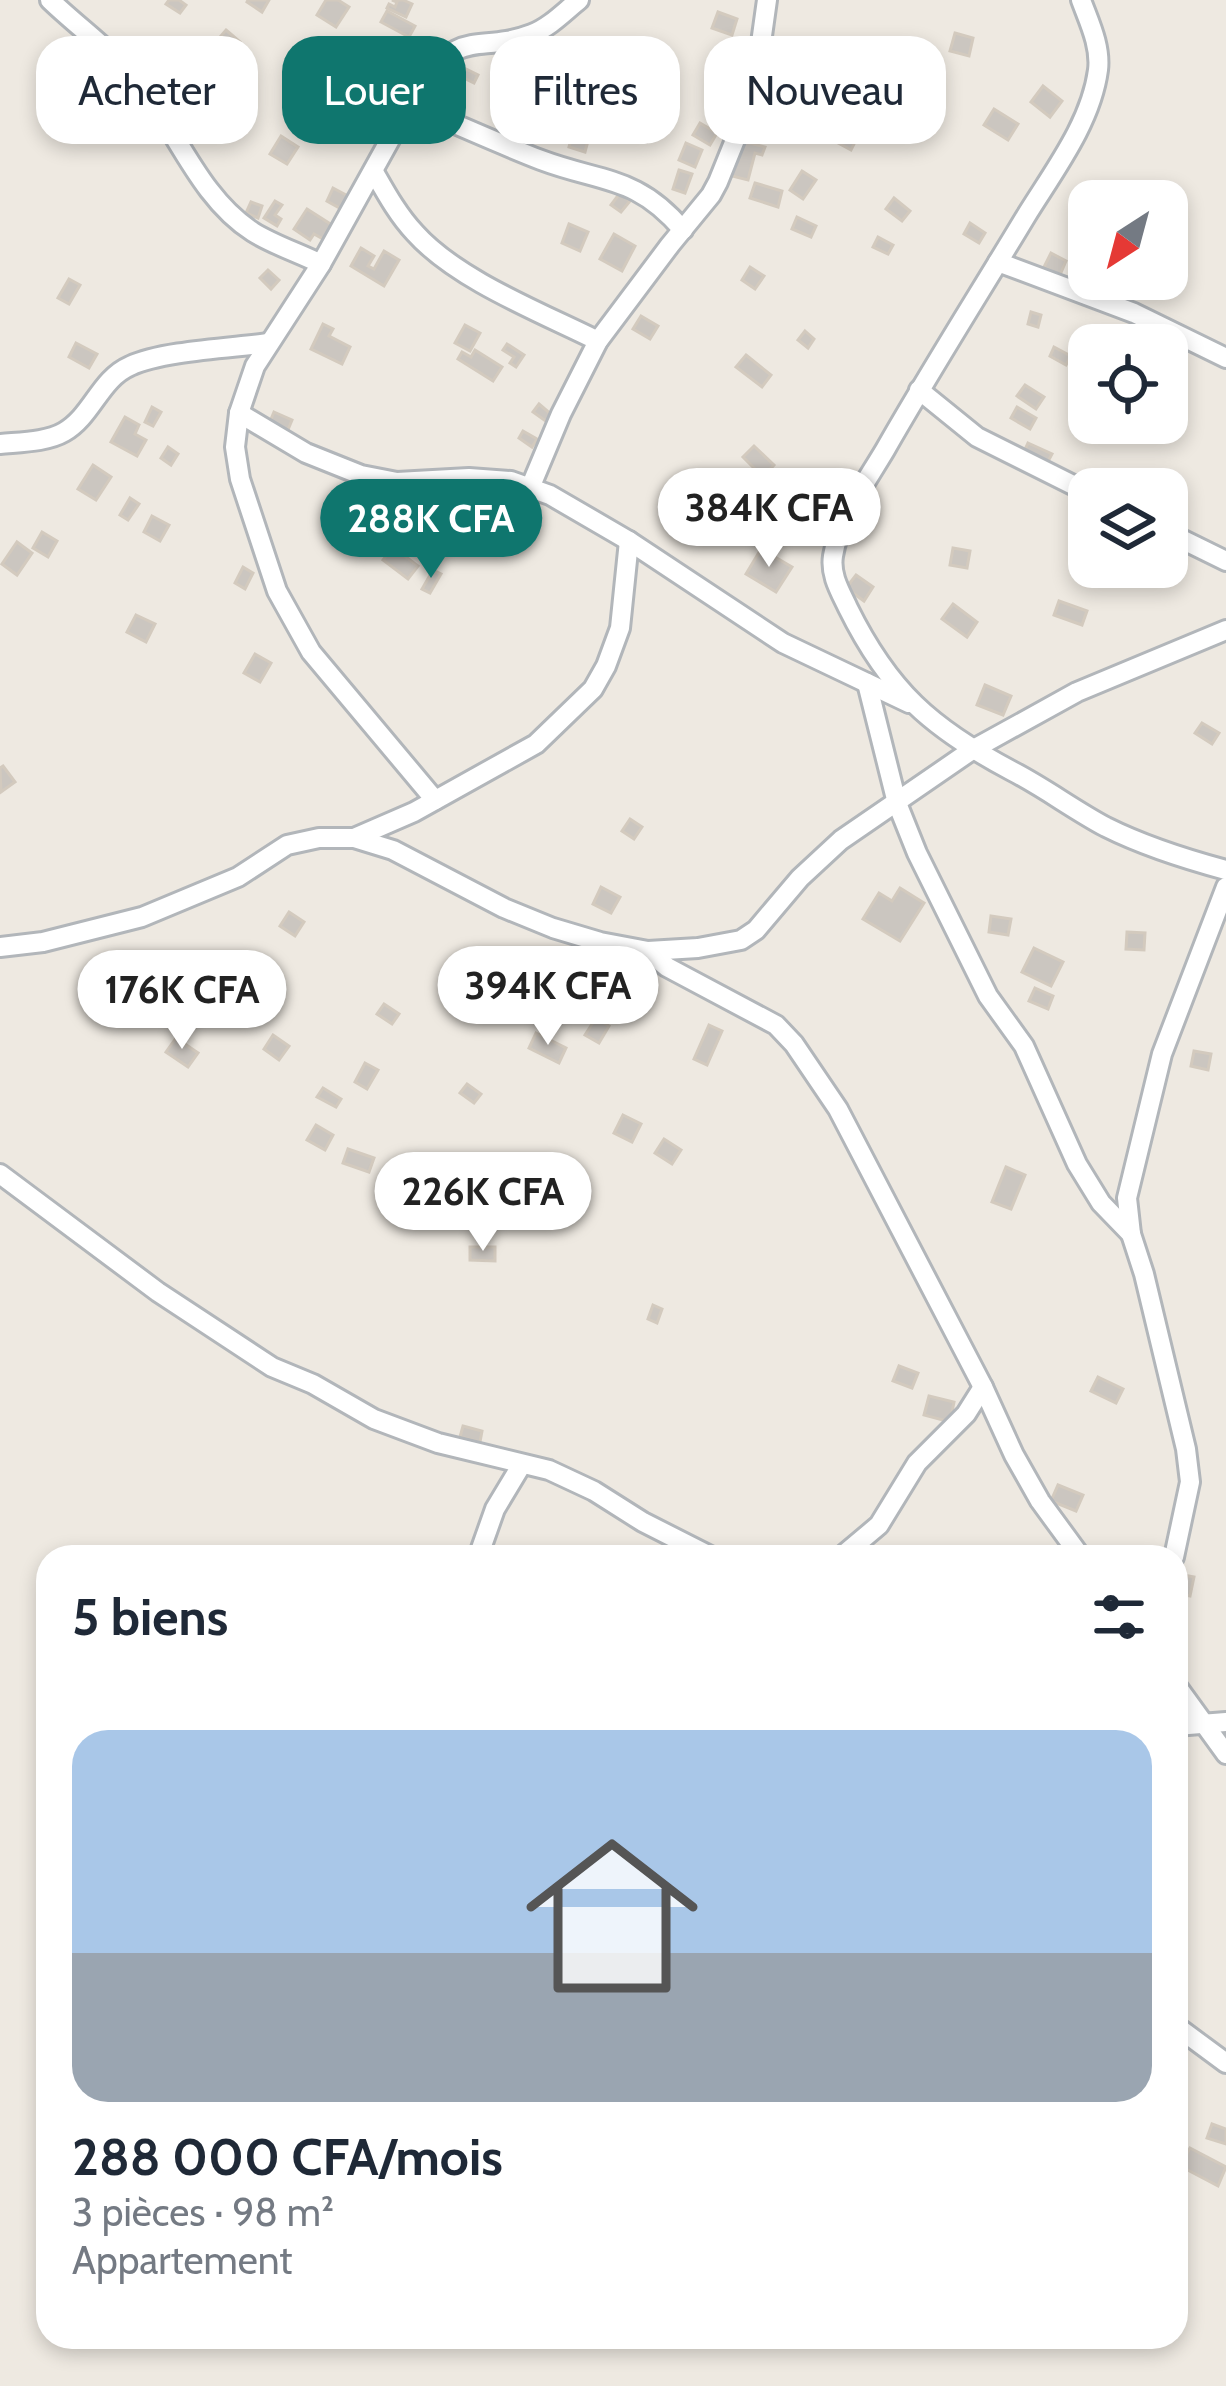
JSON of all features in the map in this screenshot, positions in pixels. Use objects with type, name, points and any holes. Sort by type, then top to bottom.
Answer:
[{"type":"street","points":[[50,0],[132,76],[211,193],[230,213],[254,232],[321,264]]},
{"type":"street","points":[[466,46],[531,34],[579,0]]},
{"type":"street","points":[[530,488],[598,340],[718,182],[754,93],[767,0]]},
{"type":"street","points":[[913,705],[872,654],[834,578],[833,556],[849,513],[1091,101],[1099,65],[1081,0]]},
{"type":"street","points":[[466,128],[546,161],[624,184],[650,197],[683,230]]},
{"type":"street","points":[[389,144],[321,264],[255,366],[239,413],[236,447],[240,479],[277,591],[311,652],[434,800]]},
{"type":"street","points":[[374,172],[415,233],[442,258],[598,340]]},
{"type":"street","points":[[998,262],[1134,313],[1226,358]]},
{"type":"street","points":[[0,444],[62,434],[114,375],[132,364],[269,343]]},
{"type":"street","points":[[919,390],[976,437],[1068,483]]},
{"type":"street","points":[[239,413],[306,453],[362,475],[397,482],[511,481],[550,495],[783,643],[913,705],[972,750],[1106,826],[1178,857],[1226,871]]},
{"type":"street","points":[[354,838],[414,812],[536,744],[593,689],[620,628],[629,541]]},
{"type":"street","points":[[1188,542],[1226,561]]},
{"type":"street","points":[[0,947],[43,942],[142,917],[238,877],[287,845],[319,838],[354,838],[393,850],[505,908],[600,943],[648,951],[698,948],[748,937],[841,840],[972,750],[1077,692],[1226,631]]},
{"type":"street","points":[[867,683],[897,802],[916,854],[988,995],[1024,1046],[1076,1164],[1101,1203],[1131,1234]]},
{"type":"street","points":[[1177,1545],[1190,1482],[1186,1449],[1131,1234],[1127,1198],[1162,1054],[1226,886]]},
{"type":"street","points":[[648,951],[667,967],[776,1025],[794,1044],[838,1109],[1014,1455],[1072,1545]]},
{"type":"street","points":[[0,1174],[158,1292],[272,1367],[374,1419],[438,1443],[550,1470],[688,1545]]},
{"type":"street","points":[[855,1545],[879,1525],[917,1463],[966,1414],[982,1387]]},
{"type":"street","points":[[482,1545],[495,1509],[522,1464]]},
{"type":"street","points":[[1188,1701],[1226,1754]]},
{"type":"street","points":[[1188,1725],[1226,1721]]},
{"type":"street","points":[[1188,2035],[1226,2063]]},
{"type":"building","points":[[169,0],[186,5],[180,13],[166,4]]},
{"type":"building","points":[[248,0],[269,0],[262,12]]},
{"type":"building","points":[[326,0],[349,7],[336,27],[317,15]]},
{"type":"building","points":[[392,0],[412,4],[406,17],[387,8],[389,4],[395,7],[397,2]]},
{"type":"building","points":[[387,11],[415,26],[407,36],[381,22]]},
{"type":"building","points":[[718,12],[737,19],[732,35],[712,28]]},
{"type":"building","points":[[955,33],[973,38],[969,56],[950,51]]},
{"type":"building","points":[[466,69],[478,75],[474,83],[466,79]]},
{"type":"building","points":[[1043,86],[1062,101],[1050,117],[1031,102]]},
{"type":"building","points":[[994,109],[1018,124],[1008,140],[984,125]]},
{"type":"building","points":[[700,123],[704,125],[704,141],[693,135]]},
{"type":"building","points":[[281,136],[282,144],[298,147],[287,164],[270,154]]},
{"type":"building","points":[[686,143],[702,150],[695,167],[679,160]]},
{"type":"building","points":[[570,144],[587,144],[585,152]]},
{"type":"building","points":[[741,144],[765,147],[762,155],[755,153],[748,180],[732,176]]},
{"type":"building","points":[[679,170],[692,174],[685,193],[673,189]]},
{"type":"building","points":[[802,171],[816,180],[803,199],[790,190]]},
{"type":"building","points":[[755,183],[782,191],[778,207],[750,198]]},
{"type":"building","points":[[333,188],[350,197],[343,210],[327,201]]},
{"type":"building","points":[[620,193],[630,201],[621,212],[611,205]]},
{"type":"building","points":[[894,198],[910,211],[902,221],[886,209]]},
{"type":"building","points":[[275,201],[282,205],[275,215],[281,219],[277,226],[264,218]]},
{"type":"building","points":[[251,202],[262,206],[258,218],[246,213]]},
{"type":"building","points":[[307,209],[332,225],[323,239],[314,234],[310,240],[294,229]]},
{"type":"building","points":[[797,217],[816,226],[811,237],[792,229]]},
{"type":"building","points":[[970,223],[985,233],[979,243],[964,234]]},
{"type":"building","points":[[569,224],[588,232],[580,251],[562,243]]},
{"type":"building","points":[[614,234],[635,246],[622,271],[600,259]]},
{"type":"building","points":[[878,237],[893,245],[888,254],[873,247]]},
{"type":"building","points":[[361,248],[374,256],[368,266],[374,269],[384,251],[399,260],[384,286],[351,266]]},
{"type":"building","points":[[1051,253],[1066,261],[1060,275],[1044,267]]},
{"type":"building","points":[[750,267],[764,276],[755,289],[742,280]]},
{"type":"building","points":[[268,270],[279,280],[271,289],[260,278]]},
{"type":"building","points":[[69,279],[80,285],[69,304],[58,298]]},
{"type":"building","points":[[1031,312],[1041,315],[1038,327],[1028,324]]},
{"type":"building","points":[[641,316],[658,326],[650,339],[633,329]]},
{"type":"building","points":[[323,324],[333,329],[329,336],[350,347],[342,364],[311,349]]},
{"type":"building","points":[[465,325],[480,333],[470,351],[455,343]]},
{"type":"building","points":[[805,331],[814,339],[808,348],[798,340]]},
{"type":"building","points":[[76,343],[97,354],[89,368],[69,357]]},
{"type":"building","points":[[507,344],[524,355],[516,367],[510,363],[514,357],[503,350]]},
{"type":"building","points":[[1054,347],[1068,354],[1068,361],[1066,365],[1050,356]]},
{"type":"building","points":[[475,350],[502,367],[493,381],[458,359],[462,352],[471,357]]},
{"type":"building","points":[[746,355],[771,375],[762,387],[736,367]]},
{"type":"building","points":[[1025,385],[1044,397],[1036,409],[1017,396]]},
{"type":"building","points":[[539,404],[552,415],[547,422],[533,412]]},
{"type":"building","points":[[152,407],[161,412],[153,426],[145,422]]},
{"type":"building","points":[[1017,407],[1036,418],[1030,429],[1011,418]]},
{"type":"building","points":[[274,412],[292,420],[287,432],[269,424]]},
{"type":"building","points":[[125,417],[139,425],[135,434],[146,440],[137,456],[111,442]]},
{"type":"building","points":[[523,431],[537,439],[532,447],[519,438]]},
{"type":"building","points":[[1028,443],[1052,454],[1045,467],[1022,456]]},
{"type":"building","points":[[754,446],[774,465],[763,477],[743,457]]},
{"type":"building","points":[[168,447],[178,454],[171,465],[161,458]]},
{"type":"building","points":[[93,465],[111,477],[96,500],[78,489]]},
{"type":"building","points":[[130,498],[139,504],[128,520],[120,515]]},
{"type":"building","points":[[152,516],[169,525],[160,541],[144,532]]},
{"type":"building","points":[[42,532],[57,541],[48,557],[33,548]]},
{"type":"building","points":[[17,542],[32,553],[17,575],[2,564]]},
{"type":"building","points":[[393,547],[418,566],[408,579],[383,560]]},
{"type":"building","points":[[953,548],[970,551],[967,568],[950,565]]},
{"type":"building","points":[[761,549],[792,567],[776,592],[746,574]]},
{"type":"building","points":[[243,567],[253,573],[245,589],[235,583]]},
{"type":"building","points":[[433,570],[441,574],[430,593],[422,589]]},
{"type":"building","points":[[856,575],[873,587],[864,601],[846,588]]},
{"type":"building","points":[[1059,601],[1087,611],[1082,625],[1054,615]]},
{"type":"building","points":[[953,604],[977,622],[967,637],[942,619]]},
{"type":"building","points":[[136,615],[155,624],[146,642],[127,632]]},
{"type":"building","points":[[255,654],[271,663],[260,682],[244,673]]},
{"type":"building","points":[[985,685],[1011,696],[1003,715],[977,705]]},
{"type":"building","points":[[1202,723],[1219,733],[1212,744],[1195,733]]},
{"type":"building","points":[[0,768],[15,782],[1,792]]},
{"type":"building","points":[[630,819],[642,827],[634,839],[622,831]]},
{"type":"building","points":[[601,887],[620,897],[611,913],[593,904]]},
{"type":"building","points":[[900,888],[924,903],[900,941],[863,919],[879,893],[892,901]]},
{"type":"building","points":[[289,912],[304,922],[295,936],[280,926]]},
{"type":"building","points":[[991,916],[1011,919],[1008,935],[989,932]]},
{"type":"building","points":[[1127,932],[1145,933],[1144,950],[1126,949]]},
{"type":"building","points":[[1034,948],[1063,962],[1051,986],[1022,972]]},
{"type":"building","points":[[135,959],[142,966],[133,977],[126,971]]},
{"type":"building","points":[[1035,988],[1053,996],[1048,1009],[1029,1001]]},
{"type":"building","points":[[214,997],[233,1009],[223,1026],[203,1014]]},
{"type":"building","points":[[384,1004],[399,1014],[392,1024],[377,1014]]},
{"type":"building","points":[[596,1018],[609,1026],[599,1043],[585,1035]]},
{"type":"building","points":[[709,1025],[722,1031],[707,1065],[694,1059]]},
{"type":"building","points":[[536,1033],[566,1048],[559,1063],[529,1048]]},
{"type":"building","points":[[273,1035],[289,1046],[279,1060],[264,1049]]},
{"type":"building","points":[[176,1038],[198,1053],[188,1067],[166,1052]]},
{"type":"building","points":[[1194,1051],[1211,1054],[1208,1070],[1191,1066]]},
{"type":"building","points":[[365,1063],[378,1070],[367,1089],[355,1082]]},
{"type":"building","points":[[467,1084],[481,1094],[474,1103],[460,1093]]},
{"type":"building","points":[[323,1088],[341,1099],[336,1107],[317,1097]]},
{"type":"building","points":[[623,1115],[641,1124],[632,1142],[614,1133]]},
{"type":"building","points":[[316,1125],[333,1135],[325,1150],[307,1140]]},
{"type":"building","points":[[664,1139],[681,1150],[672,1164],[655,1153]]},
{"type":"building","points":[[348,1149],[374,1158],[369,1172],[343,1163]]},
{"type":"building","points":[[1006,1167],[1025,1175],[1011,1209],[992,1202]]},
{"type":"building","points":[[431,1186],[449,1194],[443,1207],[426,1199]]},
{"type":"building","points":[[470,1247],[495,1247],[495,1261],[470,1260]]},
{"type":"building","points":[[653,1305],[662,1309],[657,1323],[648,1319]]},
{"type":"building","points":[[899,1366],[918,1373],[912,1388],[893,1381]]},
{"type":"building","points":[[1098,1377],[1123,1389],[1116,1403],[1091,1391]]},
{"type":"building","points":[[929,1396],[954,1402],[950,1422],[924,1415]]},
{"type":"building","points":[[463,1426],[482,1431],[480,1442],[460,1437]]},
{"type":"building","points":[[1058,1485],[1083,1495],[1076,1511],[1051,1501]]},
{"type":"building","points":[[1212,2124],[1226,2129],[1226,2144],[1207,2138]]},
{"type":"building","points":[[1190,2148],[1226,2167],[1218,2186],[1188,2170]]}]
